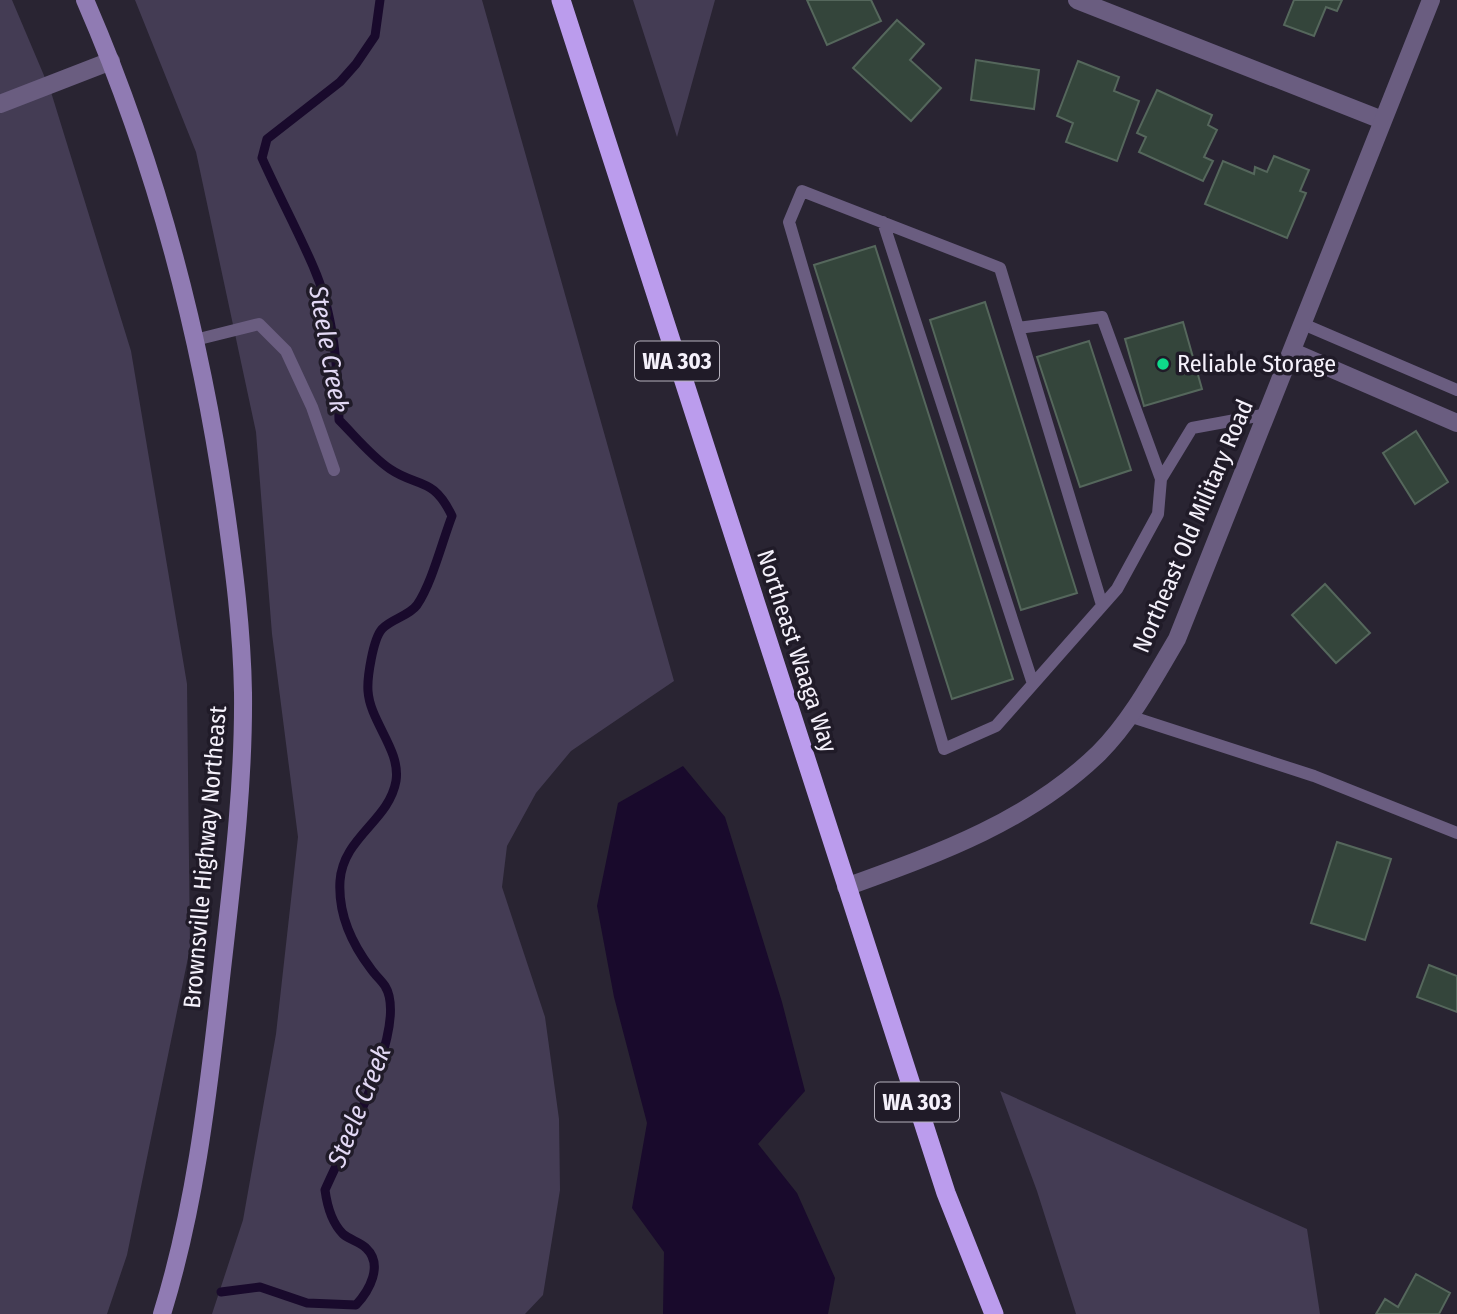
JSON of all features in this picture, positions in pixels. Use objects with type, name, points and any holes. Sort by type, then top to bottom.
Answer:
[{"type":"highway","name":"Northeast Waaga Way","points":[[561,0],[946,1193],[993,1314]]},
{"type":"main road","name":"Brownsville Highway Northeast","points":[[85,0],[111,61],[155,188],[195,340],[218,454],[239,613],[242,761],[207,1091],[188,1209],[162,1314]]},
{"type":"street","points":[[1077,0],[1382,120]]},
{"type":"street","name":"Northeast Old Military Road","points":[[846,887],[976,837],[1014,817],[1099,752],[1129,716],[1177,639],[1431,0]]},
{"type":"street","points":[[0,104],[111,61]]},
{"type":"street","points":[[1293,352],[1457,423]]},
{"type":"lane","points":[[1018,328],[1102,317],[1161,479],[1158,514],[1117,589],[996,726],[944,749],[789,222],[802,191],[1000,268],[1018,328],[1102,605]]},
{"type":"lane","points":[[883,222],[1033,684]]},
{"type":"lane","points":[[195,340],[259,324],[286,351],[312,407],[334,470]]},
{"type":"lane","points":[[1303,324],[1457,390]]},
{"type":"lane","points":[[1161,479],[1192,429],[1268,414]]},
{"type":"lane","points":[[1129,716],[1314,776],[1457,833]]},
{"type":"shaded area","points":[[0,0],[12,0],[51,92],[131,351],[187,684],[190,948],[127,1255],[107,1314],[0,1314]]},
{"type":"shaded area","points":[[135,0],[482,0],[674,681],[571,751],[536,793],[507,846],[502,887],[545,1017],[559,1119],[560,1190],[543,1295],[525,1314],[212,1314],[243,1220],[276,1034],[298,837],[272,634],[256,432],[196,152]]},
{"type":"shaded area","points":[[633,0],[715,0],[677,137]]},
{"type":"shaded area","points":[[683,766],[725,817],[782,1002],[805,1091],[758,1144],[797,1193],[835,1278],[828,1314],[663,1314],[664,1252],[632,1208],[647,1123],[614,997],[597,906],[618,803]]},
{"type":"shaded area","points":[[1000,1091],[1307,1229],[1320,1314],[1076,1314],[1037,1191]]},
{"type":"building","points":[[807,0],[871,0],[881,21],[827,45]]},
{"type":"building","points":[[1294,0],[1342,0],[1337,11],[1326,7],[1314,36],[1284,25]]},
{"type":"building","points":[[897,20],[924,44],[910,60],[941,88],[911,121],[853,68]]},
{"type":"building","points":[[976,60],[1039,70],[1034,109],[971,100]]},
{"type":"building","points":[[1078,61],[1119,77],[1114,91],[1139,101],[1117,161],[1066,142],[1073,123],[1057,116]]},
{"type":"building","points":[[1157,90],[1212,115],[1208,125],[1217,130],[1204,157],[1213,161],[1203,181],[1139,152],[1146,137],[1137,133]]},
{"type":"building","points":[[1274,156],[1309,170],[1300,191],[1306,193],[1287,238],[1205,204],[1223,161],[1254,174],[1255,167],[1267,172]]},
{"type":"building","points":[[875,246],[1013,679],[952,699],[814,265]]},
{"type":"building","points":[[985,302],[1077,593],[1021,610],[930,320]]},
{"type":"building","name":"Reliable Storage","points":[[1183,322],[1202,389],[1144,406],[1125,339]]},
{"type":"building","points":[[1089,341],[1131,470],[1080,487],[1037,357]]},
{"type":"building","points":[[1416,431],[1448,482],[1415,504],[1383,453]]},
{"type":"building","points":[[1325,584],[1370,633],[1336,663],[1292,615]]},
{"type":"building","points":[[1337,842],[1391,859],[1365,940],[1311,923]]},
{"type":"building","points":[[1429,965],[1457,976],[1457,1012],[1417,997]]},
{"type":"building","points":[[1416,1274],[1450,1293],[1439,1314],[1376,1314],[1385,1299],[1398,1307]]},
{"type":"waterway","name":"Steele Creek","points":[[221,1292],[260,1287],[307,1303],[356,1305],[366,1293],[374,1270],[374,1262],[366,1248],[343,1234],[335,1224],[325,1190],[371,1087],[389,1029],[390,1005],[385,986],[352,939],[341,905],[340,881],[349,852],[385,807],[396,781],[394,758],[374,714],[368,691],[373,650],[382,629],[417,605],[432,574],[452,516],[438,494],[383,464],[339,420],[336,361],[326,303],[313,266],[262,158],[267,139],[340,82],[356,64],[375,36],[380,0]]},
{"type":"place","name":"Reliable Storage","points":[[1163,364]]}]
